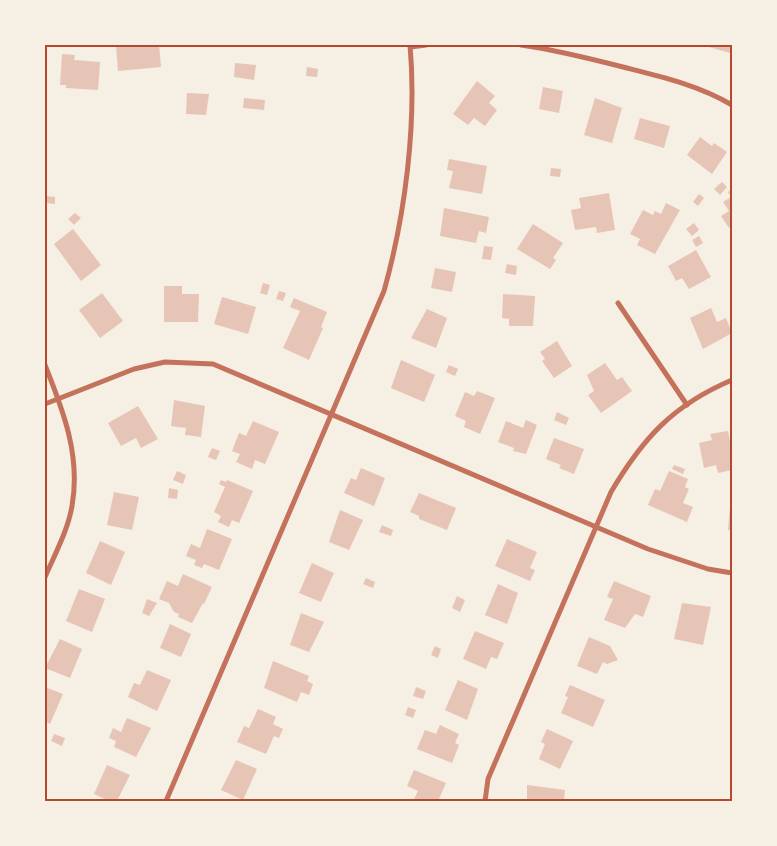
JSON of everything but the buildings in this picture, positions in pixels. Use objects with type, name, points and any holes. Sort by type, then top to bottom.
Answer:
[{"type":"street","points":[[166,801],[384,292],[397,244],[403,210],[411,106],[410,46],[426,45]]},
{"type":"street","points":[[521,45],[582,56],[652,75],[693,87],[732,105]]},
{"type":"street","points":[[618,303],[687,405]]},
{"type":"street","points":[[45,404],[59,400],[134,368],[165,362],[213,364],[596,528],[684,562],[732,573]]},
{"type":"street","points":[[45,365],[59,400],[72,442],[75,474],[72,506],[68,522],[45,577]]},
{"type":"street","points":[[485,801],[488,779],[611,492],[636,450],[669,417],[708,391],[732,380]]}]
